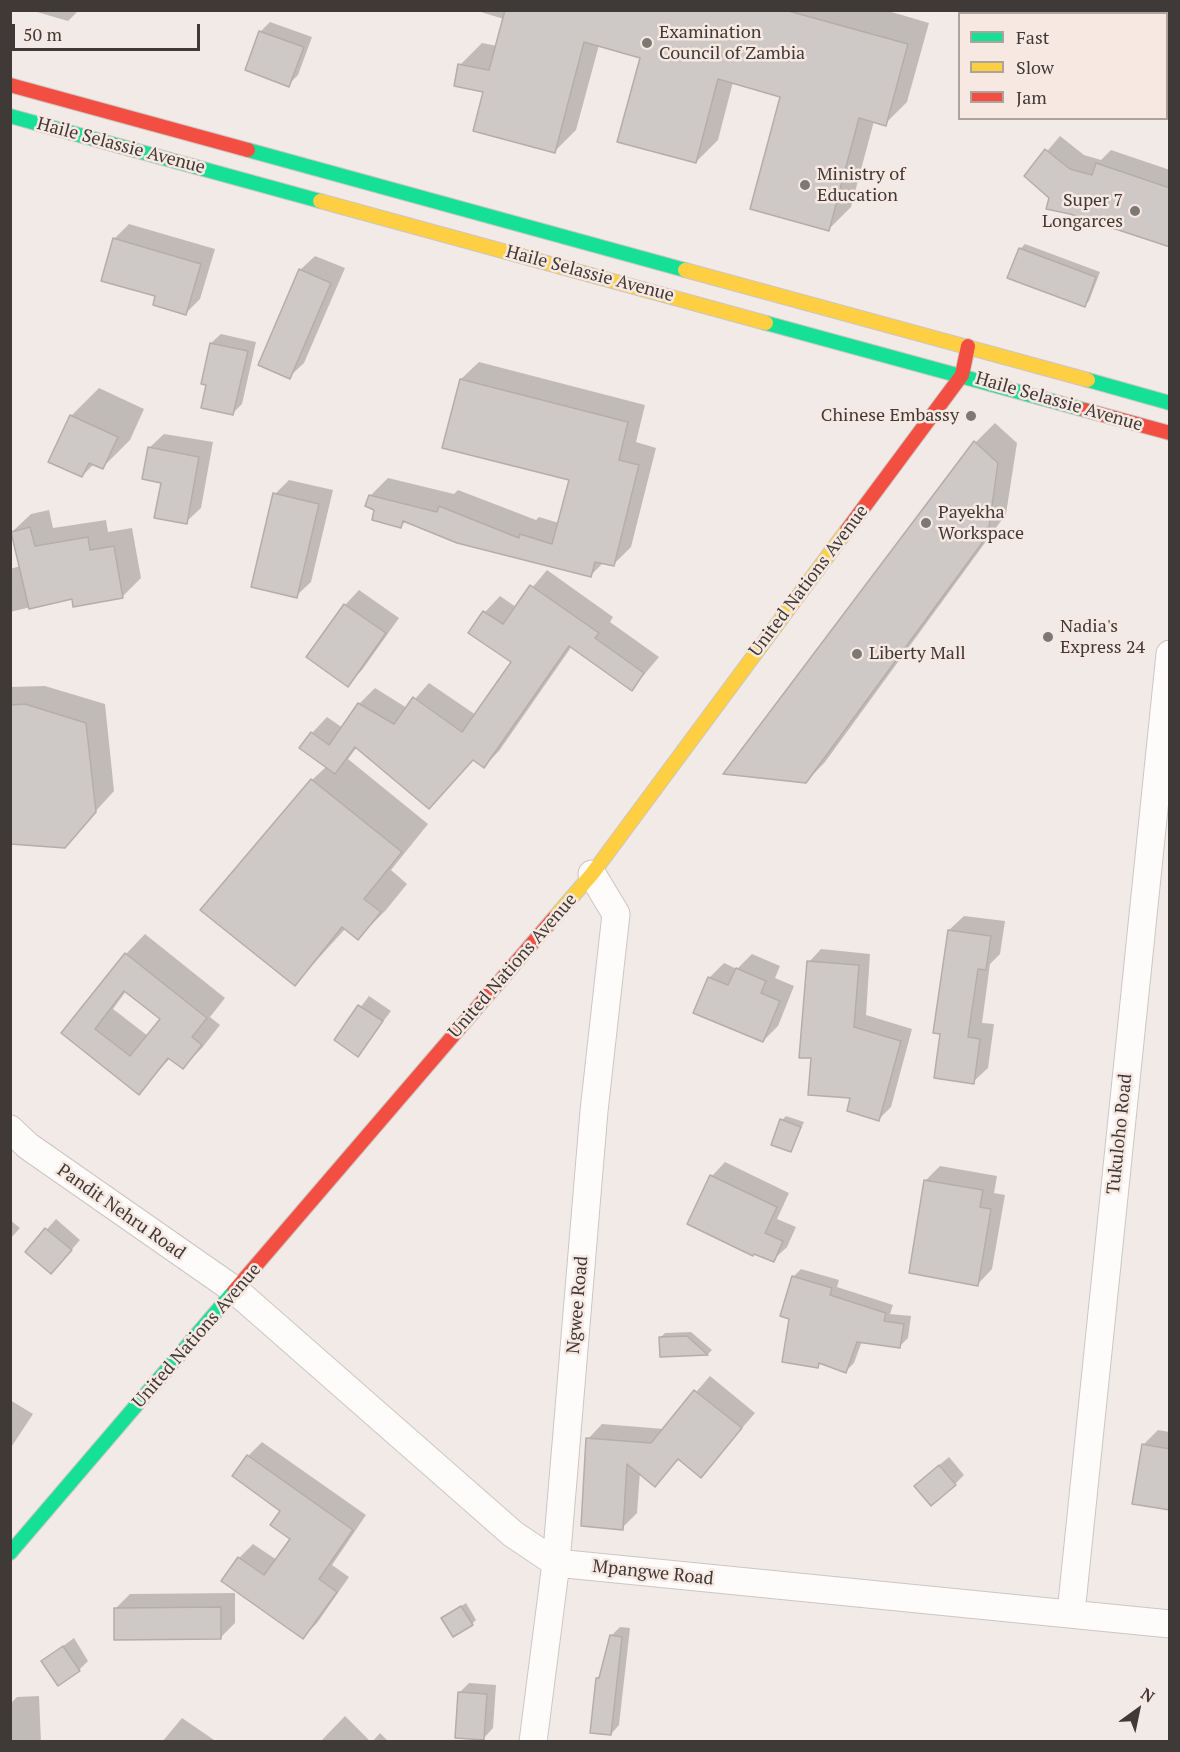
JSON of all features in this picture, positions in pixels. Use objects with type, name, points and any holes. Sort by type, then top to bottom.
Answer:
[{"type":"main road","name":"Haile Selassie Avenue","points":[[10,85],[1170,403]]},
{"type":"main road","name":"Haile Selassie Avenue","points":[[10,116],[1170,433]]},
{"type":"main road","name":"United Nations Avenue","points":[[10,1553],[592,874],[963,375],[968,346]]},
{"type":"street","name":"Tukuloho Road","points":[[1071,1613],[1170,654]]},
{"type":"street","name":"Ngwee Road","points":[[533,1742],[556,1563],[594,1111],[616,914],[592,874]]},
{"type":"street","name":"Pandit Nehru Road","points":[[10,1129],[28,1146],[172,1249],[236,1291]]},
{"type":"street","name":"Mpangwe Road","points":[[236,1291],[513,1534],[556,1563],[1170,1624]]},
{"type":"building","points":[[505,10],[785,10],[908,44],[886,126],[859,118],[829,231],[750,209],[780,97],[718,79],[696,163],[617,142],[640,58],[584,42],[555,153],[473,131],[483,92],[454,86],[458,64],[489,70]]},
{"type":"building","points":[[259,31],[304,47],[289,87],[245,70]]},
{"type":"building","points":[[1045,149],[1070,169],[1092,175],[1096,163],[1170,188],[1170,247],[1070,214],[1046,209],[1049,198],[1024,176]]},
{"type":"building","points":[[113,238],[201,264],[186,315],[153,305],[155,296],[101,281]]},
{"type":"building","points":[[1019,248],[1096,277],[1085,307],[1007,278]]},
{"type":"building","points":[[299,269],[331,283],[290,379],[258,365]]},
{"type":"building","points":[[210,343],[248,351],[233,415],[201,408],[206,385],[201,384]]},
{"type":"building","points":[[460,379],[628,422],[619,460],[639,465],[614,566],[595,562],[591,577],[457,543],[403,521],[401,528],[372,520],[374,510],[365,506],[369,495],[437,512],[439,506],[519,538],[520,534],[552,544],[569,480],[442,448]]},
{"type":"building","points":[[70,415],[118,437],[103,469],[89,463],[82,477],[48,462]]},
{"type":"building","name":"Liberty Mall","points":[[974,441],[998,463],[988,535],[806,783],[723,774]]},
{"type":"building","points":[[148,447],[199,457],[187,524],[154,518],[161,483],[142,479]]},
{"type":"building","points":[[273,493],[319,504],[297,598],[251,587]]},
{"type":"building","points":[[30,527],[35,546],[88,537],[90,550],[114,546],[123,598],[73,607],[72,599],[29,609],[11,532]]},
{"type":"building","points":[[530,585],[599,633],[595,638],[644,673],[632,691],[569,646],[484,768],[473,760],[429,809],[355,747],[335,774],[299,748],[311,732],[329,745],[358,703],[394,724],[413,697],[462,732],[511,662],[468,633],[483,611],[503,624]]},
{"type":"building","points":[[344,604],[386,633],[348,687],[306,657]]},
{"type":"building","points":[[25,704],[86,723],[96,812],[65,848],[10,844],[10,705]]},
{"type":"building","points":[[311,779],[402,852],[364,899],[381,912],[358,940],[342,927],[295,986],[200,910]]},
{"type":"building","points":[[948,930],[991,936],[986,970],[978,969],[968,1037],[980,1039],[974,1084],[934,1078],[940,1034],[933,1033]]},
{"type":"building","points":[[125,953],[207,1018],[192,1037],[202,1045],[183,1069],[168,1058],[139,1095],[61,1033]],"holes":[[[124,991],[160,1019],[130,1056],[95,1029]]]},
{"type":"building","points":[[807,961],[859,965],[854,1027],[901,1041],[879,1121],[847,1111],[850,1098],[808,1095],[811,1058],[799,1058]]},
{"type":"building","points":[[736,968],[766,981],[761,993],[780,1001],[763,1042],[693,1013],[708,977],[728,985]]},
{"type":"building","points":[[358,1005],[383,1021],[358,1057],[334,1040]]},
{"type":"building","points":[[780,1119],[801,1127],[791,1152],[771,1145]]},
{"type":"building","points":[[710,1175],[777,1207],[765,1233],[783,1241],[774,1262],[754,1254],[753,1256],[687,1224]]},
{"type":"building","points":[[924,1180],[983,1190],[980,1207],[991,1209],[978,1286],[909,1273]]},
{"type":"building","points":[[45,1228],[72,1250],[51,1274],[25,1252]]},
{"type":"building","points":[[792,1276],[832,1288],[830,1295],[886,1313],[884,1321],[904,1324],[900,1348],[857,1342],[846,1373],[819,1363],[818,1368],[782,1362],[789,1319],[780,1316]]},
{"type":"building","points":[[687,1336],[708,1355],[660,1357],[659,1337]]},
{"type":"building","points":[[694,1390],[742,1428],[701,1478],[678,1459],[655,1487],[627,1464],[623,1530],[581,1526],[586,1438],[651,1443]]},
{"type":"building","points":[[1142,1444],[1170,1449],[1170,1510],[1132,1504]]},
{"type":"building","points":[[247,1455],[353,1530],[319,1579],[337,1592],[303,1639],[221,1581],[238,1557],[264,1575],[290,1539],[270,1525],[280,1511],[232,1476]]},
{"type":"building","points":[[939,1465],[956,1485],[931,1506],[914,1486]]},
{"type":"building","points":[[461,1606],[473,1625],[453,1637],[441,1618]]},
{"type":"building","points":[[221,1607],[221,1639],[114,1640],[114,1608]]},
{"type":"building","points":[[610,1635],[622,1637],[611,1735],[590,1733],[596,1678],[599,1678]]},
{"type":"building","points":[[63,1646],[80,1671],[58,1686],[41,1661]]},
{"type":"building","points":[[458,1692],[487,1694],[484,1740],[455,1738]]},
{"type":"traffic: fast","points":[[10,116],[320,201]]},
{"type":"traffic: fast","points":[[248,150],[685,270]]},
{"type":"traffic: fast","points":[[766,323],[1085,410]]},
{"type":"traffic: fast","points":[[1088,380],[1170,403]]},
{"type":"traffic: fast","points":[[10,1553],[234,1291]]},
{"type":"traffic: slow","points":[[320,201],[766,323]]},
{"type":"traffic: slow","points":[[685,270],[1088,380]]},
{"type":"traffic: slow","points":[[554,918],[592,874],[847,530]]},
{"type":"traffic: jam","points":[[10,85],[248,150]]},
{"type":"traffic: jam","points":[[847,530],[962,375],[968,346]]},
{"type":"traffic: jam","points":[[1085,410],[1170,433]]},
{"type":"traffic: jam","points":[[234,1291],[554,918]]},
{"type":"place","name":"Examination Council of Zambia","points":[[647,43]]},
{"type":"place","name":"Ministry of Education","points":[[805,185]]},
{"type":"place","name":"Super 7 Longarces","points":[[1135,211]]},
{"type":"place","name":"Chinese Embassy","points":[[971,416]]},
{"type":"place","name":"Payekha Workspace","points":[[926,523]]},
{"type":"place","name":"Nadia's Express 24","points":[[1048,637]]},
{"type":"place","name":"Liberty Mall","points":[[857,654]]}]
